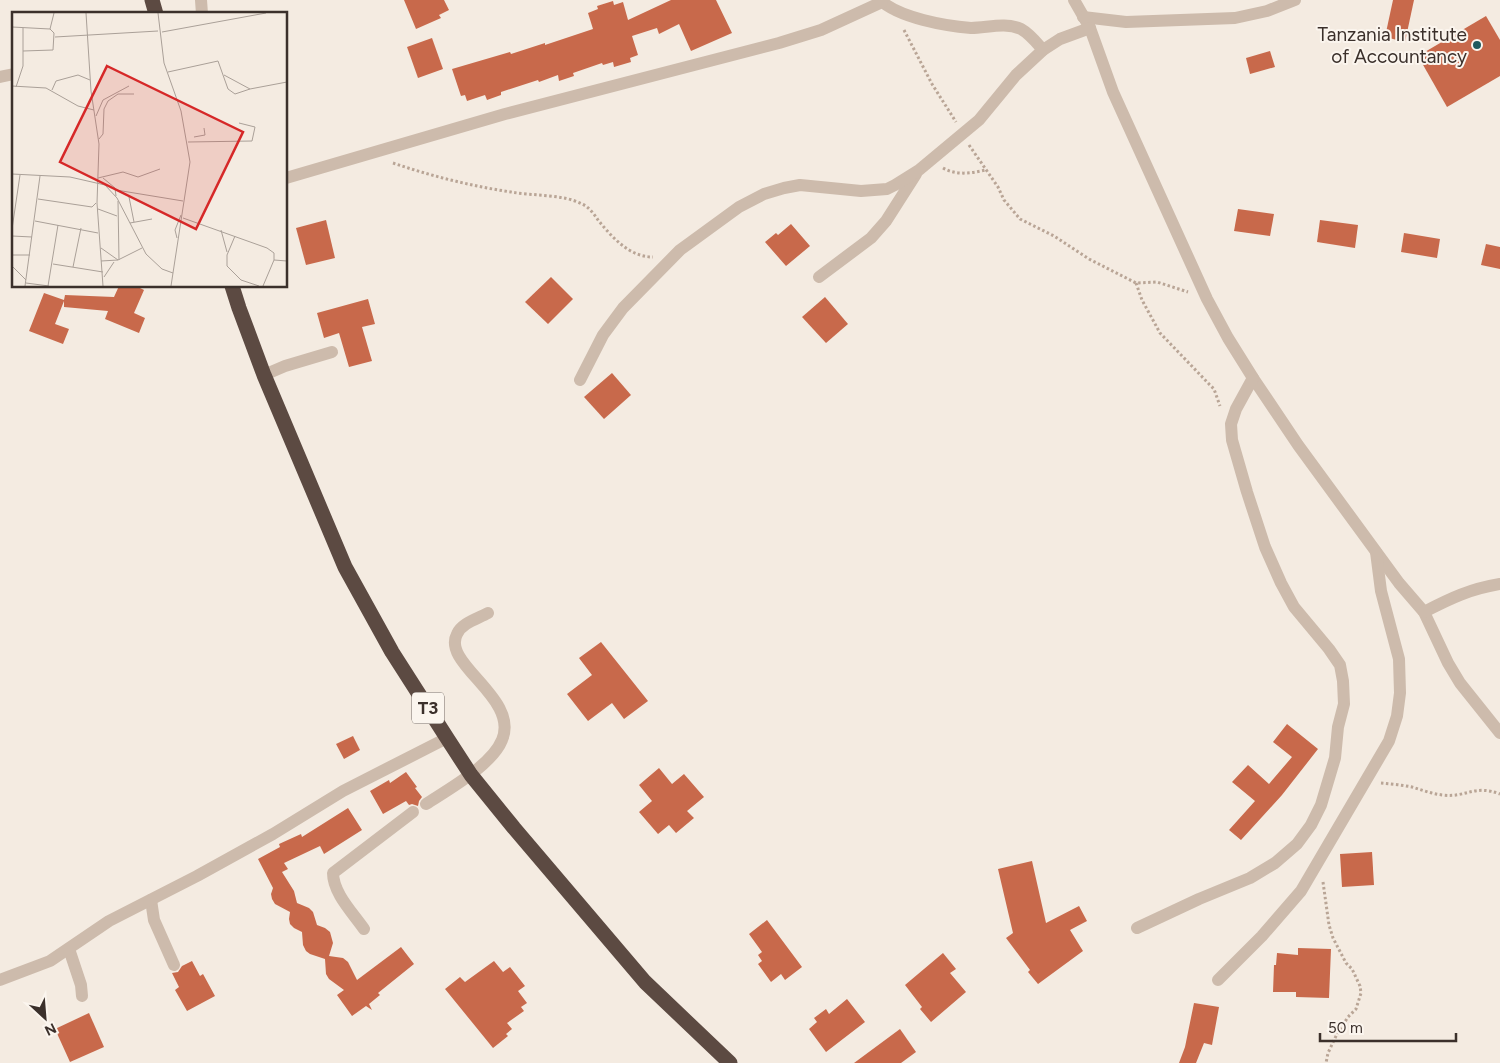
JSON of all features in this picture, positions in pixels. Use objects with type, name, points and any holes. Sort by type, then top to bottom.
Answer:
[{"type":"highway","name":"T3","points":[[233,288],[264,375],[345,567],[392,652],[447,738],[471,775],[514,828],[645,982],[730,1063]]},
{"type":"street","points":[[1074,0],[1086,23],[1113,92],[1207,299],[1228,338],[1298,445],[1399,583],[1424,612],[1456,676],[1500,733]]},
{"type":"street","points":[[819,277],[870,238],[886,221],[919,170],[979,120],[1016,74],[1043,50],[1086,23],[1235,18],[1267,11],[1295,0]]},
{"type":"street","points":[[288,177],[496,117],[779,43],[821,30],[885,4],[916,19],[972,28],[1014,27],[1031,35],[1043,50]]},
{"type":"street","points":[[580,380],[603,335],[623,308],[680,250],[739,207],[771,192],[800,185],[861,191],[887,189],[919,170]]},
{"type":"street","points":[[264,375],[285,366],[332,352]]},
{"type":"street","points":[[1137,928],[1250,878],[1276,863],[1297,844],[1311,825],[1321,805],[1335,758],[1338,727],[1344,704],[1340,665],[1294,607],[1281,583],[1265,547],[1232,440],[1231,424],[1236,409],[1253,378]]},
{"type":"street","points":[[1218,980],[1285,912],[1301,891],[1389,741],[1397,716],[1400,693],[1399,659],[1381,591],[1375,550]]},
{"type":"street","points":[[1424,612],[1460,593],[1500,584]]},
{"type":"street","points":[[426,804],[471,775],[490,757],[502,742],[506,731],[499,705],[473,675],[456,650],[455,640],[457,633],[466,624],[488,614]]},
{"type":"street","points":[[0,980],[50,961],[108,921],[273,834],[343,791],[447,738]]},
{"type":"street","points":[[364,929],[337,889],[333,880],[333,872],[413,812]]},
{"type":"street","points":[[151,900],[154,920],[174,965]]},
{"type":"street","points":[[69,949],[81,985],[82,996]]},
{"type":"path","points":[[885,4],[932,84],[998,187],[1004,200],[1020,218],[1054,236],[1090,259],[1136,283],[1157,282],[1207,299]]},
{"type":"path","points":[[366,154],[418,172],[469,184],[575,201],[585,205],[618,243],[633,253],[648,257],[680,250]]},
{"type":"path","points":[[930,159],[948,171],[959,174],[986,170]]},
{"type":"path","points":[[1136,283],[1142,300],[1160,334],[1214,389],[1220,405],[1231,424]]},
{"type":"path","points":[[1365,782],[1406,786],[1441,795],[1456,795],[1481,789],[1500,794]]},
{"type":"path","points":[[1320,860],[1329,925],[1333,938],[1346,963],[1352,969],[1360,986],[1361,993],[1356,1009],[1348,1017],[1337,1034],[1328,1053],[1326,1063]]},
{"type":"building","points":[[404,0],[444,0],[449,10],[439,15],[441,18],[416,29]]},
{"type":"building","points":[[671,0],[716,0],[732,33],[691,51],[679,24],[659,34],[657,28],[632,36],[638,55],[630,58],[631,62],[614,67],[613,62],[603,65],[602,63],[573,73],[574,76],[559,81],[558,75],[539,82],[538,80],[501,92],[501,95],[487,100],[485,95],[467,101],[465,95],[461,96],[452,69],[545,43],[545,45],[593,29],[588,13],[598,9],[597,6],[613,1],[614,5],[623,2],[628,20]]},
{"type":"building","points":[[1393,0],[1414,0],[1405,42],[1385,37]]},
{"type":"building","points":[[1486,16],[1500,40],[1500,76],[1447,107],[1418,56]]},
{"type":"building","points":[[432,38],[443,69],[418,78],[407,47]]},
{"type":"building","points":[[1270,51],[1275,67],[1250,74],[1246,58]]},
{"type":"building","points":[[1238,209],[1274,214],[1270,236],[1234,231]]},
{"type":"building","points":[[326,220],[335,258],[306,265],[296,228]]},
{"type":"building","points":[[1320,220],[1358,225],[1355,248],[1317,242]]},
{"type":"building","points":[[791,224],[810,246],[786,266],[765,242],[776,233],[778,235]]},
{"type":"building","points":[[1404,233],[1440,239],[1437,258],[1401,252]]},
{"type":"building","points":[[1486,244],[1500,247],[1500,269],[1481,265]]},
{"type":"building","points":[[551,277],[573,299],[548,324],[525,302]]},
{"type":"building","points":[[118,288],[140,288],[144,290],[134,313],[145,318],[139,333],[105,319],[108,311],[64,307],[64,301],[55,324],[69,329],[63,344],[29,331],[44,293],[64,300],[65,295],[114,297]]},
{"type":"building","points":[[825,297],[848,324],[826,343],[802,317]]},
{"type":"building","points":[[368,299],[375,324],[362,327],[372,361],[349,367],[339,333],[324,338],[317,313]]},
{"type":"building","points":[[612,373],[631,395],[604,419],[584,397]]},
{"type":"building","points":[[601,642],[648,701],[624,719],[612,703],[588,721],[567,694],[592,675],[579,658]]},
{"type":"building","points":[[1287,724],[1318,749],[1282,795],[1241,840],[1229,830],[1255,801],[1232,782],[1248,765],[1269,784],[1292,757],[1273,742]]},
{"type":"building","points":[[353,736],[360,750],[344,759],[336,744]]},
{"type":"building","points":[[659,768],[672,784],[684,774],[704,797],[687,811],[694,818],[676,833],[669,825],[658,834],[639,812],[652,801],[639,785]]},
{"type":"building","points":[[406,772],[422,797],[418,806],[409,805],[406,801],[383,814],[370,791],[389,780],[390,783]]},
{"type":"building","points":[[348,808],[362,830],[324,854],[320,846],[284,863],[288,869],[282,872],[294,891],[297,903],[309,908],[313,912],[317,925],[330,932],[333,943],[329,956],[343,958],[348,962],[357,980],[401,947],[414,964],[378,993],[380,995],[369,1004],[372,1010],[366,1006],[352,1016],[337,995],[344,990],[329,979],[326,974],[325,959],[306,951],[303,945],[302,932],[290,924],[290,912],[275,904],[272,899],[273,888],[258,859],[280,847],[279,844],[301,834],[302,837]]},
{"type":"building","points":[[1372,852],[1374,885],[1342,887],[1340,854]]},
{"type":"building","points":[[1032,861],[1046,923],[1079,906],[1087,921],[1070,930],[1083,951],[1038,984],[1006,938],[1013,933],[998,869]]},
{"type":"building","points":[[767,920],[802,967],[785,980],[781,974],[771,982],[758,964],[762,961],[758,955],[762,952],[749,934]]},
{"type":"building","points":[[1298,948],[1331,949],[1329,998],[1296,997],[1296,992],[1273,992],[1274,965],[1276,965],[1277,953],[1298,955]]},
{"type":"building","points":[[943,953],[956,969],[950,973],[966,992],[931,1022],[920,1009],[922,1007],[905,985]]},
{"type":"building","points":[[192,961],[200,976],[203,974],[215,996],[187,1011],[175,990],[179,987],[172,973],[178,972],[182,966]]},
{"type":"building","points":[[494,961],[503,972],[510,967],[525,986],[518,991],[527,1003],[521,1007],[524,1011],[507,1023],[512,1029],[506,1034],[508,1036],[493,1048],[445,989],[460,977],[465,982]]},
{"type":"building","points":[[847,999],[865,1022],[826,1052],[809,1029],[817,1022],[814,1018],[826,1009],[829,1014]]},
{"type":"building","points":[[1194,1003],[1219,1007],[1212,1045],[1204,1043],[1196,1063],[1179,1063],[1185,1047]]},
{"type":"building","points":[[89,1013],[104,1047],[70,1062],[55,1029]]},
{"type":"building","points":[[900,1029],[916,1052],[901,1063],[854,1063]]},
{"type":"place","name":"Tanzania Institute of Accountancy","points":[[1477,45]]}]
